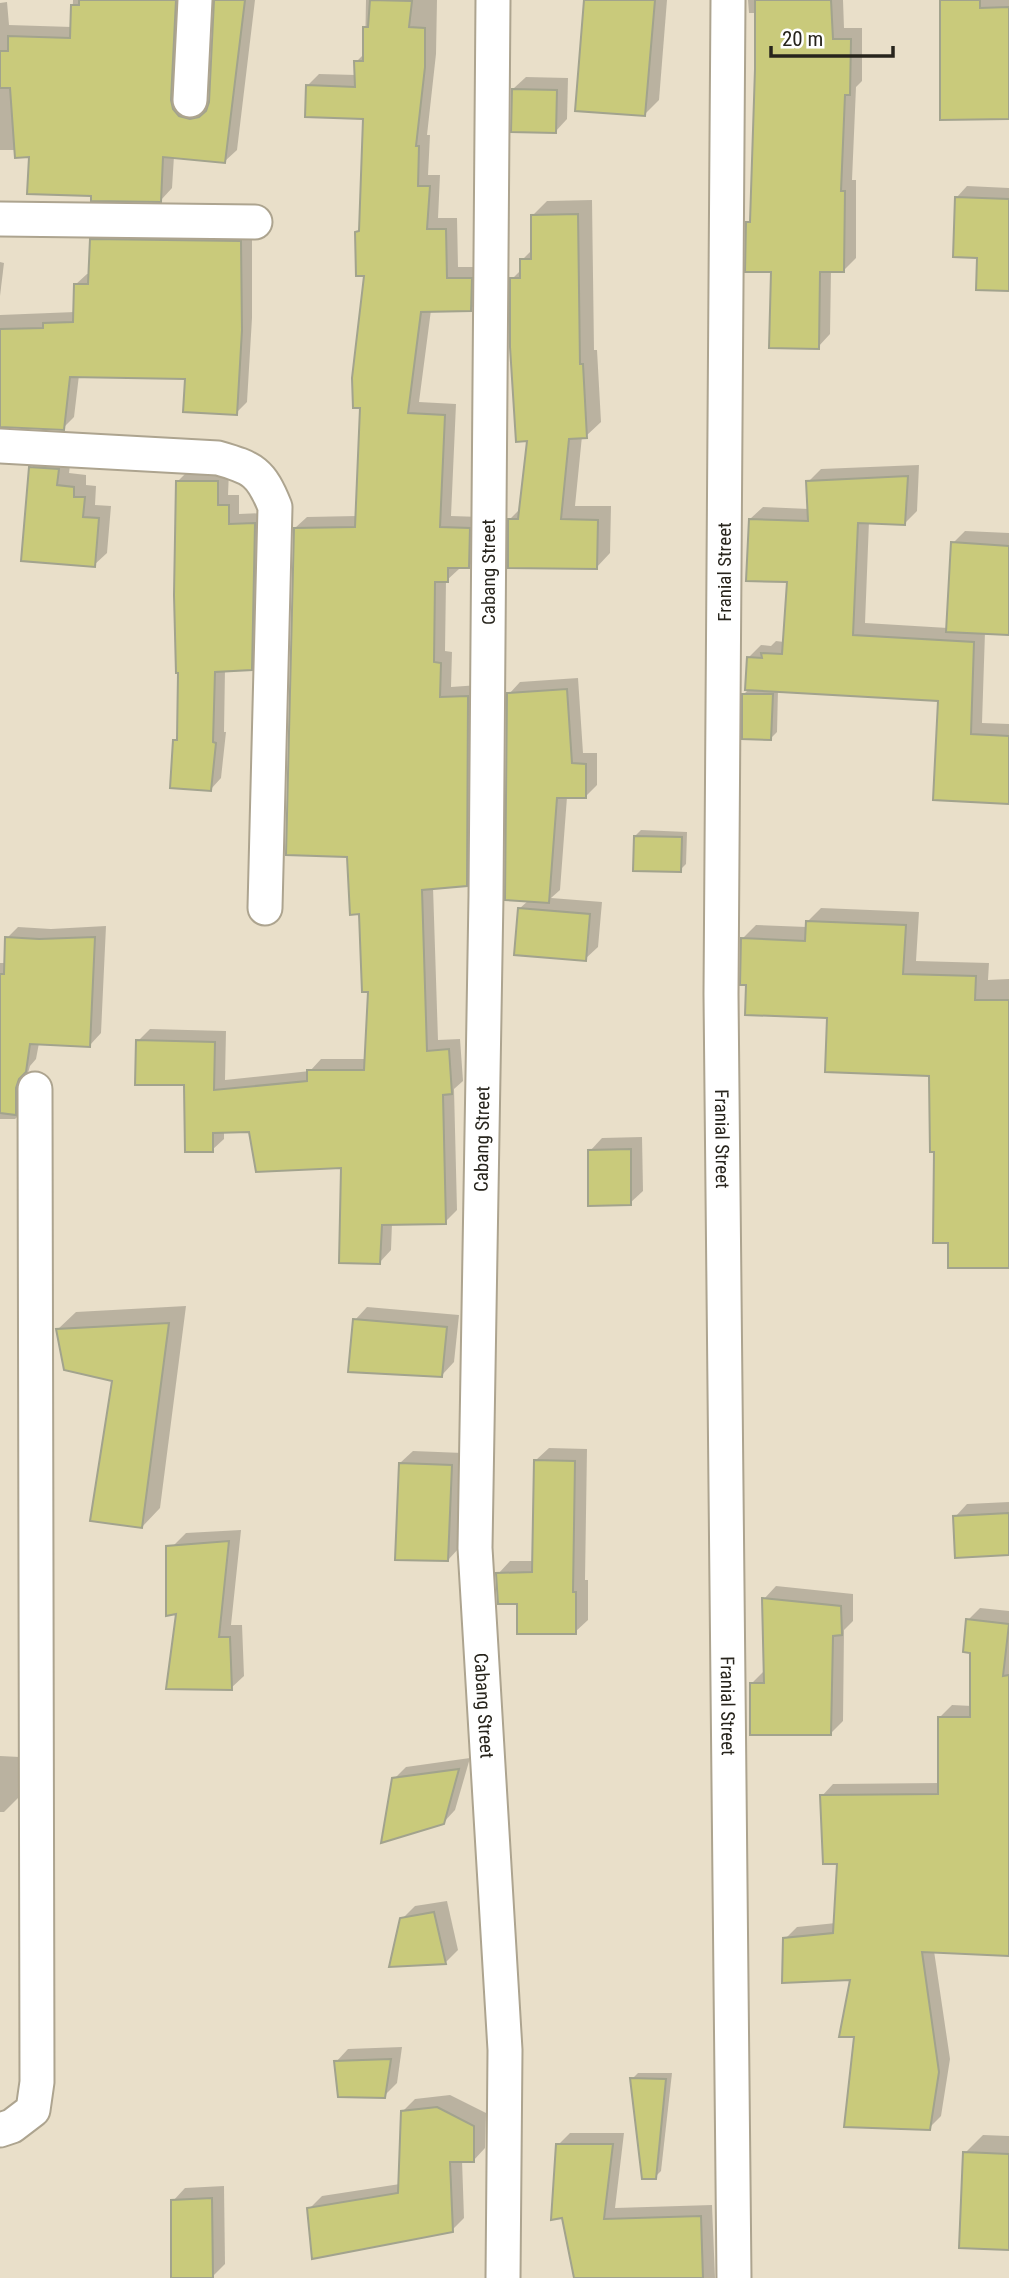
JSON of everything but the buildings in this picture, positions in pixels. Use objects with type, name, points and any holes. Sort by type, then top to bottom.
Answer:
[{"type":"street","points":[[190,100],[195,0]]},
{"type":"street","name":"Cabang Street","points":[[493,0],[486,896],[475,1548],[505,2050],[503,2278]]},
{"type":"street","name":"Franial Street","points":[[728,0],[721,994],[734,2278]]},
{"type":"street","points":[[0,219],[255,222]]},
{"type":"street","points":[[0,446],[218,458],[247,466],[267,488],[275,507],[265,908]]},
{"type":"street","points":[[0,2130],[12,2126],[33,2110],[37,2082],[35,1089]]}]
